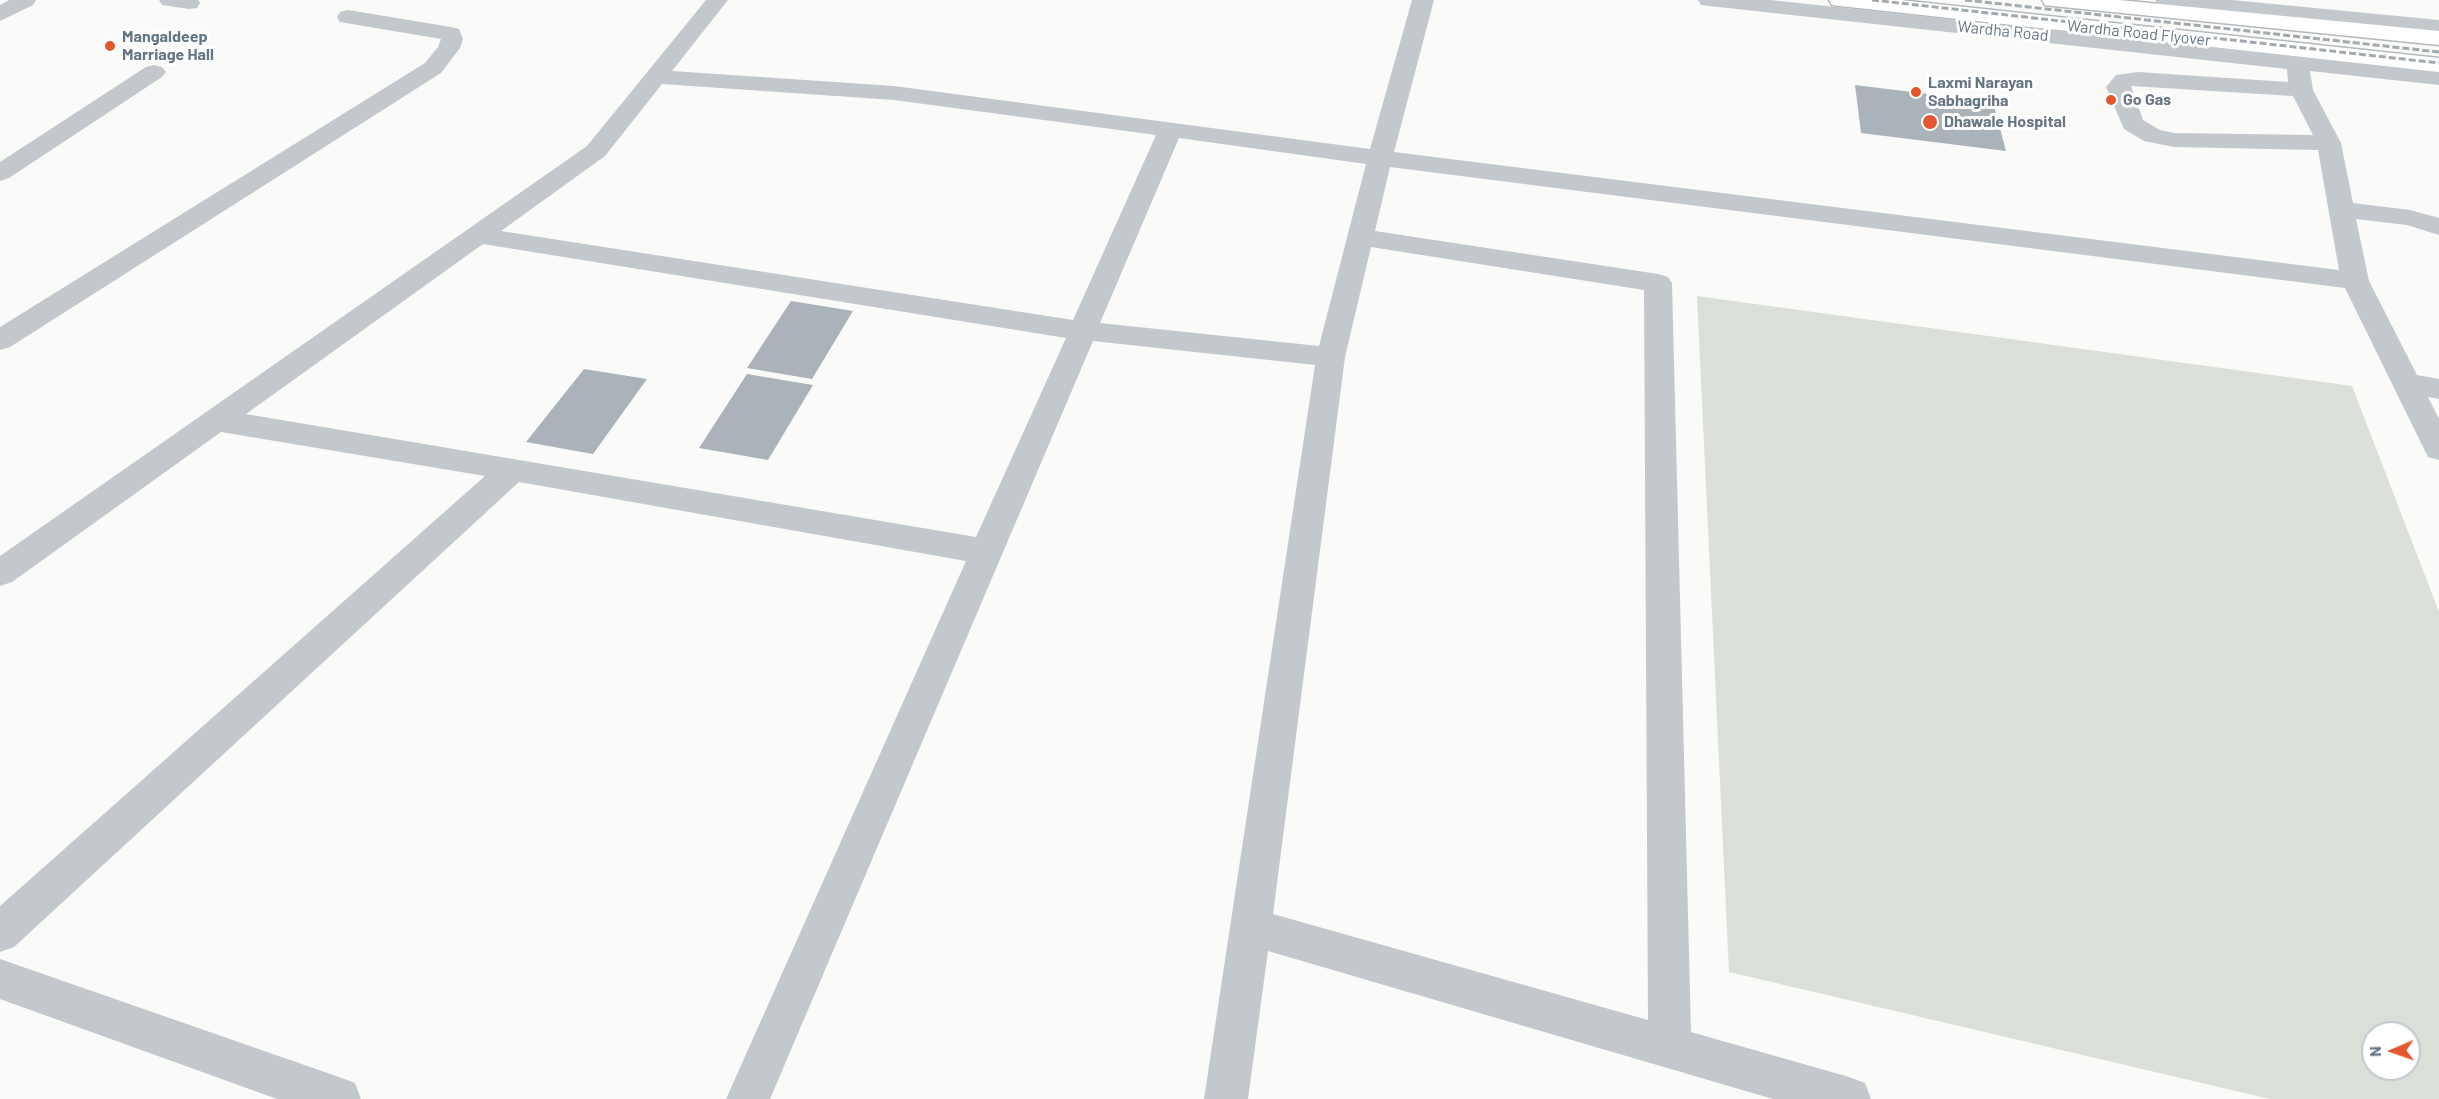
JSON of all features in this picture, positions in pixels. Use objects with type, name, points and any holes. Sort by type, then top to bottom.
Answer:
[{"type":"highway","name":"Wardha Road Flyover","points":[[1840,0],[2439,65]]},
{"type":"highway","name":"Wardha Road Flyover","points":[[2053,0],[2439,38]]},
{"type":"street","points":[[0,14],[25,0]]},
{"type":"street","points":[[0,573],[596,151],[717,0]]},
{"type":"street","points":[[1226,1099],[1331,357],[1380,158],[1423,0]]},
{"type":"street","name":"Wardha Road","points":[[1709,0],[2439,78]]},
{"type":"street","points":[[2166,0],[2439,27]]},
{"type":"street","points":[[0,340],[433,68],[449,48],[452,39],[451,34],[348,17]]},
{"type":"street","points":[[2298,63],[2301,90],[2329,143],[2355,281],[2439,449]]},
{"type":"street","points":[[0,173],[154,72]]},
{"type":"street","points":[[656,76],[894,93],[1380,158],[2355,281]]},
{"type":"street","points":[[2301,90],[2138,79],[2124,80],[2118,87],[2133,124],[2153,136],[2174,140],[2329,143]]},
{"type":"street","points":[[748,1099],[1171,129]]},
{"type":"street","points":[[2341,209],[2410,218],[2439,227]]},
{"type":"street","points":[[478,235],[1083,331],[1331,357]]},
{"type":"street","points":[[1361,237],[1658,283],[1670,1048]]},
{"type":"street","points":[[2406,383],[2439,389]]},
{"type":"street","points":[[216,420],[513,469],[987,552]]},
{"type":"street","points":[[0,933],[513,469]]},
{"type":"street","points":[[1251,927],[1850,1099]]},
{"type":"street","points":[[0,979],[339,1099]]},
{"type":"shaded area","points":[[1697,296],[2352,386],[2439,612],[2439,1099],[2270,1099],[1729,972]]},
{"type":"building","points":[[1855,85],[1993,102],[2006,151],[1861,133]]},
{"type":"building","points":[[791,301],[853,311],[812,379],[747,368]]},
{"type":"building","points":[[584,369],[647,379],[593,454],[526,442]]},
{"type":"building","points":[[747,374],[813,385],[768,460],[699,448]]},
{"type":"railway","points":[[1872,0],[2439,63]]},
{"type":"railway","points":[[1965,0],[2439,52]]},
{"type":"place","name":"Mangaldeep Marriage Hall","points":[[110,46]]},
{"type":"place","name":"Laxmi Narayan Sabhagriha","points":[[1916,92]]},
{"type":"place","name":"Go Gas","points":[[2111,100]]},
{"type":"place","name":"Dhawale Hospital","points":[[1930,122]]}]
